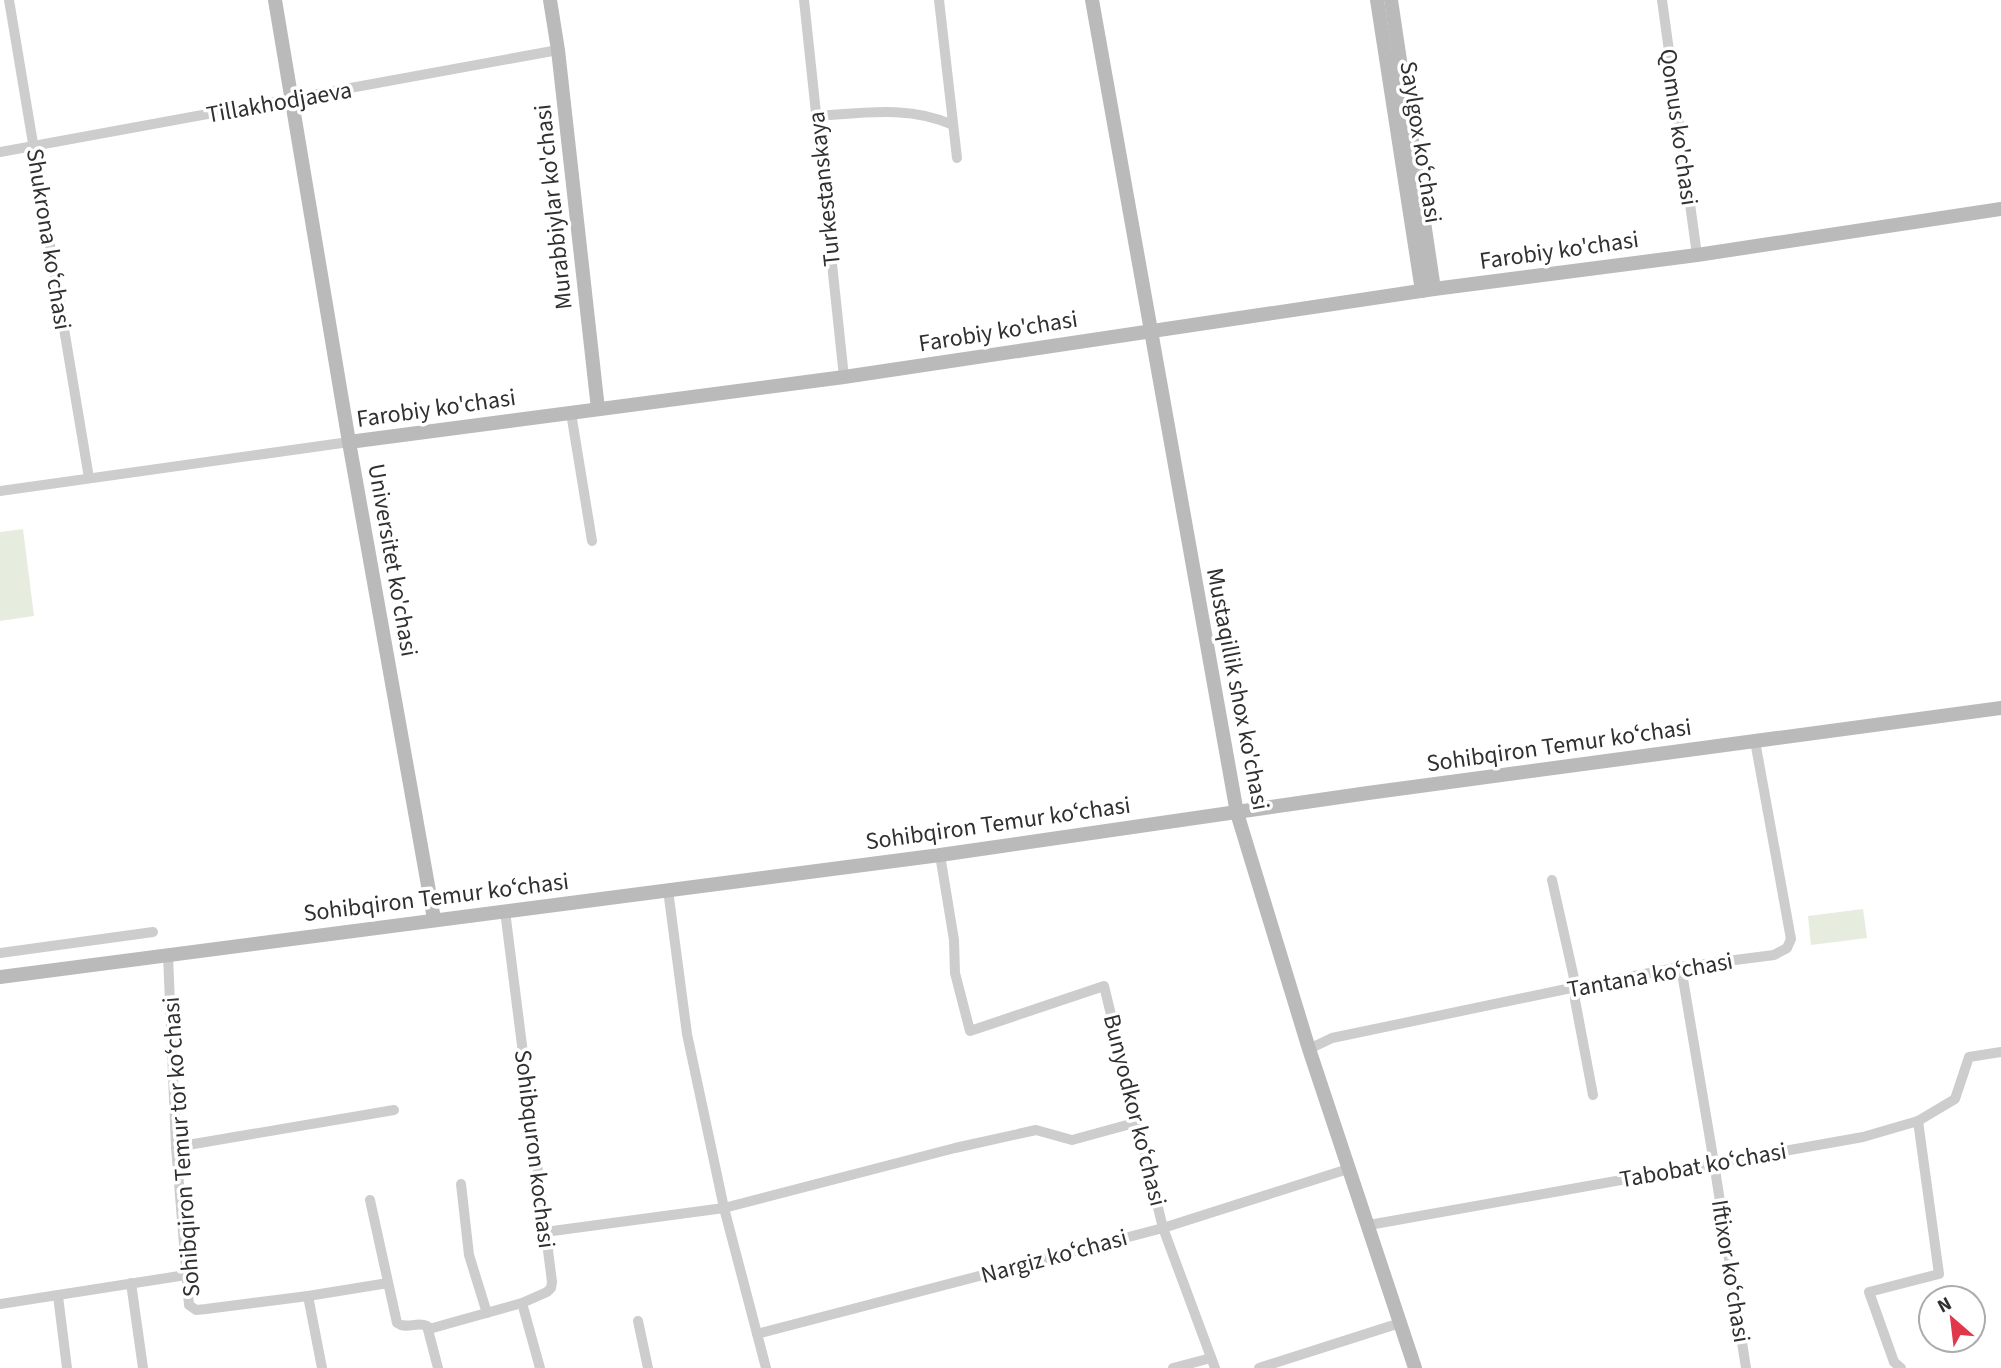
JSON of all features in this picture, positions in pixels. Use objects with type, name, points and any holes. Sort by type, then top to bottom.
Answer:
[{"type":"main road","name":"Universitet ko'chasi","points":[[275,0],[349,442],[434,919]]},
{"type":"main road","name":"Murabbiylar ko'chasi","points":[[550,0],[558,50],[597,409]]},
{"type":"main road","name":"Mustaqillik shox ko'chasi","points":[[1092,0],[1237,813],[1308,1049],[1415,1368]]},
{"type":"main road","name":"Saylgox koʻchasi","points":[[1377,0],[1428,290]]},
{"type":"main road","name":"Saylgox koʻchasi","points":[[1391,0],[1428,290]]},
{"type":"main road","name":"Farobiy ko'chasi","points":[[349,442],[844,377],[1428,290],[1697,255],[2001,209]]},
{"type":"main road","name":"Sohibqiron Temur koʻchasi","points":[[0,977],[940,855],[2001,708]]},
{"type":"street","name":"Shukrona koʻchasi","points":[[9,0],[89,478]]},
{"type":"street","name":"Turkestanskaya","points":[[804,0],[844,377]]},
{"type":"street","points":[[939,0],[957,158]]},
{"type":"street","name":"Qomus ko'chasi","points":[[1662,0],[1697,255]]},
{"type":"street","name":"Tillakhodjaeva","points":[[0,152],[558,50]]},
{"type":"street","points":[[816,116],[899,111],[936,117],[953,125]]},
{"type":"street","points":[[571,413],[592,541]]},
{"type":"street","name":"Farobiy ko'chasi","points":[[0,491],[349,442]]},
{"type":"street","name":"Tantana koʻchasi","points":[[1308,1049],[1332,1038],[1681,967],[1774,955],[1787,948],[1791,939],[1755,741]]},
{"type":"street","name":"Bunyodkor koʻchasi","points":[[940,855],[954,940],[955,973],[970,1031],[1104,986],[1163,1228],[1213,1363]]},
{"type":"street","points":[[1552,880],[1576,987],[1575,1000],[1593,1095]]},
{"type":"street","points":[[668,890],[687,1034],[724,1208],[766,1368]]},
{"type":"street","name":"Sohibquron kochasi","points":[[505,911],[551,1288],[522,1303]]},
{"type":"street","points":[[0,953],[153,932]]},
{"type":"street","name":"Sohibqiron Temur tor koʻchasi","points":[[168,955],[176,1147],[189,1306],[196,1310],[388,1283]]},
{"type":"street","name":"Iftixor koʻchasi","points":[[1681,967],[1746,1368]]},
{"type":"street","name":"Tabobat koʻchasi","points":[[1368,1225],[1863,1137],[1918,1121],[1955,1099],[1969,1058],[2001,1052]]},
{"type":"street","points":[[176,1147],[394,1110]]},
{"type":"street","points":[[1900,1368],[1894,1362],[1869,1292],[1939,1274],[1918,1121]]},
{"type":"street","points":[[545,1232],[724,1208],[955,1148],[1036,1130],[1072,1140],[1138,1122]]},
{"type":"street","name":"Nargiz koʻchasi","points":[[757,1334],[1163,1228],[1349,1169]]},
{"type":"street","points":[[461,1184],[469,1255],[487,1313]]},
{"type":"street","points":[[370,1200],[397,1323],[406,1326],[420,1324],[429,1329],[438,1368]]},
{"type":"street","points":[[0,1304],[186,1275]]},
{"type":"street","points":[[131,1283],[143,1368]]},
{"type":"street","points":[[58,1296],[67,1368]]},
{"type":"street","points":[[308,1296],[322,1368]]},
{"type":"street","points":[[429,1329],[522,1303],[540,1368]]},
{"type":"street","points":[[638,1321],[648,1368]]},
{"type":"street","points":[[1259,1368],[1400,1323]]},
{"type":"street","points":[[1172,1368],[1213,1363]]},
{"type":"shaded area","points":[[23,529],[34,616],[0,621],[0,532]]},
{"type":"shaded area","points":[[1863,909],[1867,938],[1811,945],[1808,916]]}]
